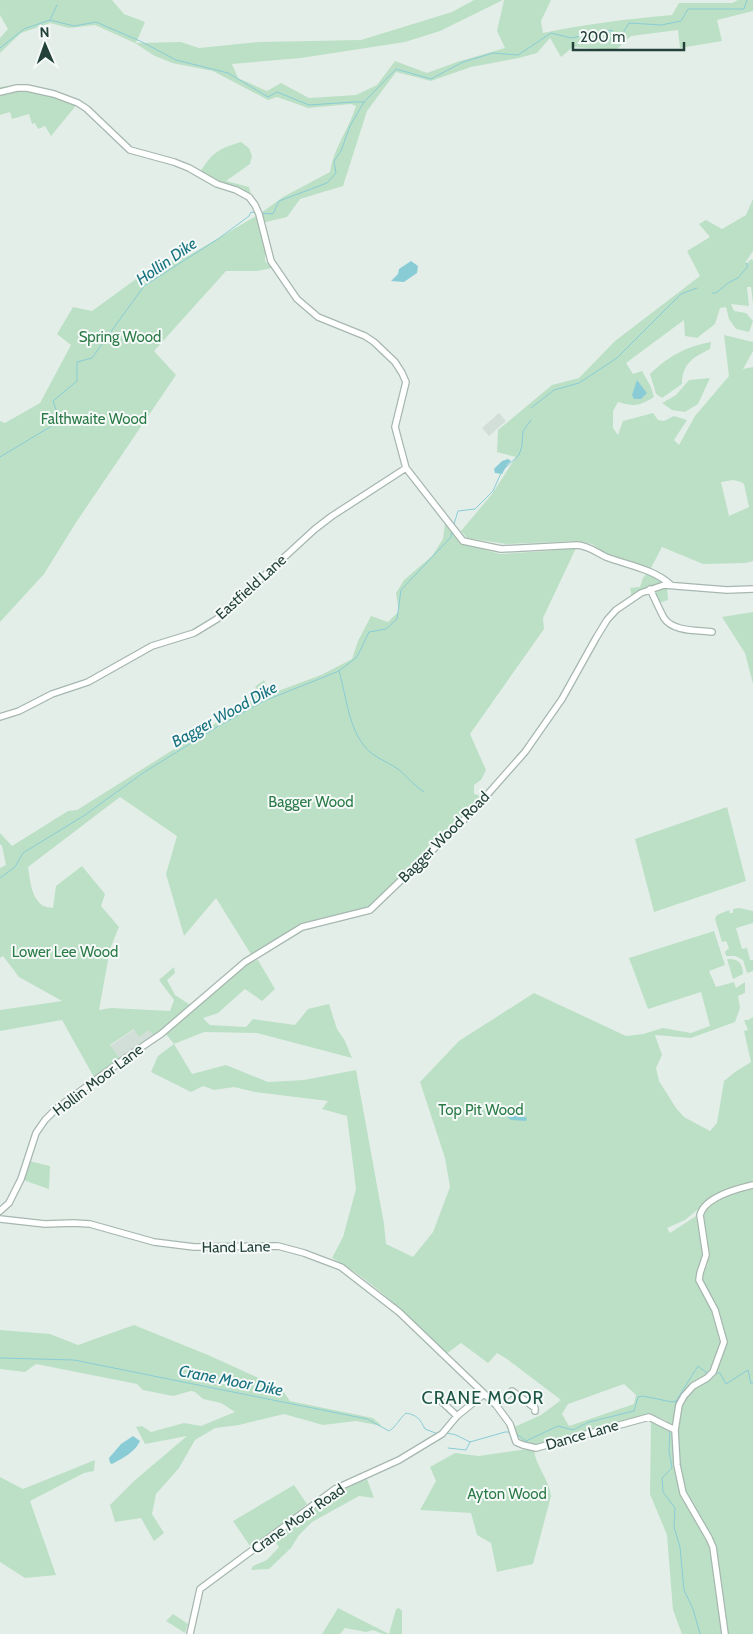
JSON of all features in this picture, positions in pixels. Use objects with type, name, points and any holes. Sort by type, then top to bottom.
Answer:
[{"type":"street","points":[[0,92],[16,88],[26,88],[54,94],[78,103],[87,109],[130,150],[174,162],[189,168],[216,184],[249,196],[258,212],[271,261],[297,299],[318,317],[365,336],[395,362],[406,382],[395,427],[406,468],[450,526],[464,541],[488,548],[501,549],[587,546],[603,555],[653,573],[671,585]]},
{"type":"street","name":"Eastfield Lane","points":[[0,717],[19,711],[52,694],[88,682],[152,646],[194,632],[217,619],[315,529],[406,468]]},
{"type":"street","points":[[712,632],[681,628],[668,622],[664,618],[650,589],[671,585],[713,590],[753,589]]},
{"type":"street","name":"Bagger Wood Road","points":[[179,1018],[245,962],[302,927],[370,910],[471,813],[526,752],[562,699],[611,615],[650,589]]},
{"type":"street","name":"Hollin Moor Lane","points":[[10,1220],[3,1209],[9,1203],[21,1179],[36,1133],[45,1120],[56,1109],[161,1034],[179,1018]]},
{"type":"street","points":[[725,1634],[713,1547],[683,1493],[672,1428],[679,1405],[684,1396],[693,1386],[707,1378],[712,1372],[724,1342],[715,1310],[700,1280],[700,1272],[706,1255],[700,1215],[702,1209],[710,1202],[753,1185]]},
{"type":"street","name":"Hand Lane","points":[[0,1219],[45,1224],[73,1222],[90,1224],[154,1242],[194,1248],[278,1246],[313,1256],[341,1267],[399,1312],[484,1394]]},
{"type":"street","points":[[496,1404],[512,1391],[535,1408],[535,1411]]},
{"type":"street","name":"Dance Lane","points":[[484,1394],[496,1404],[505,1416],[516,1442],[536,1448],[646,1418],[652,1418],[672,1428]]},
{"type":"street","name":"Crane Moor Road","points":[[190,1634],[200,1589],[335,1489],[399,1460],[442,1434],[457,1416],[484,1394]]},
{"type":"street","points":[[438,1398],[457,1416]]},
{"type":"shaded area","points":[[499,413],[506,421],[489,436],[482,428]]},
{"type":"shaded area","points":[[135,1029],[149,1029],[154,1036],[120,1059],[110,1046]]},
{"type":"green space","points":[[0,0],[112,0],[124,14],[145,22],[136,43],[181,42],[199,48],[259,42],[361,40],[452,12],[474,0],[503,0],[440,31],[405,42],[301,58],[232,64],[238,78],[267,91],[281,83],[309,98],[356,95],[377,85],[395,61],[427,73],[505,48],[497,31],[504,0],[551,0],[541,21],[543,33],[607,22],[672,15],[679,3],[732,3],[738,0],[753,0],[753,11],[717,20],[722,41],[680,48],[678,30],[631,36],[616,50],[573,47],[561,57],[550,38],[537,53],[471,67],[431,81],[396,72],[367,111],[343,186],[300,199],[287,217],[262,223],[261,213],[283,197],[330,172],[334,155],[356,106],[351,104],[308,108],[277,97],[268,100],[213,71],[172,63],[153,55],[135,43],[95,25],[69,28],[50,23],[21,33],[0,53],[0,38],[8,29],[0,15]]},
{"type":"green space","points":[[16,85],[48,89],[78,100],[74,108],[51,136],[45,126],[38,129],[35,123],[32,124],[29,114],[12,119],[10,112],[0,115],[0,87]]},
{"type":"green space","points":[[241,142],[249,148],[252,156],[250,164],[226,181],[249,187],[251,195],[217,183],[200,172],[217,152]]},
{"type":"green space","points":[[753,199],[753,251],[745,263],[751,259],[753,260],[753,304],[751,287],[747,287],[749,306],[731,304],[734,311],[746,313],[753,321],[749,332],[736,329],[729,319],[726,307],[720,308],[715,324],[697,338],[685,336],[684,320],[626,363],[633,374],[642,371],[654,397],[637,405],[618,402],[613,411],[613,428],[618,435],[623,421],[653,413],[658,420],[664,421],[674,416],[687,420],[674,440],[679,445],[695,416],[729,376],[724,335],[753,342],[753,351],[743,369],[753,367],[753,561],[746,563],[703,564],[662,547],[650,570],[605,553],[592,544],[577,541],[506,544],[467,538],[461,531],[492,494],[516,457],[497,452],[498,430],[552,385],[579,378],[615,341],[700,276],[687,251],[710,237],[699,224],[706,220],[722,229],[746,215]],"holes":[[[733,480],[744,484],[749,507],[729,516],[721,482]]]},
{"type":"green space","points":[[256,216],[265,247],[265,261],[272,268],[257,271],[226,271],[154,351],[176,375],[77,521],[44,574],[0,622],[0,421],[5,423],[40,403],[71,345],[57,334],[73,307],[92,311],[136,279],[149,279],[168,262],[188,256]]},
{"type":"green space","points":[[711,342],[710,349],[694,358],[687,366],[684,371],[682,384],[662,398],[656,394],[650,374],[678,353]]},
{"type":"green space","points":[[710,378],[698,404],[685,412],[672,410],[662,403],[676,395],[689,380]]},
{"type":"green space","name":"Bagger Wood","points":[[445,523],[462,543],[500,554],[576,548],[543,618],[544,629],[470,734],[486,770],[481,780],[474,785],[474,794],[481,796],[469,812],[370,907],[301,923],[252,956],[216,898],[184,936],[166,874],[177,836],[120,797],[28,867],[33,893],[38,902],[44,906],[53,908],[56,886],[82,866],[105,894],[101,906],[119,927],[110,949],[99,1010],[111,1008],[170,1011],[174,1000],[159,980],[174,967],[175,973],[167,980],[175,995],[195,1008],[246,963],[258,960],[275,989],[262,1001],[245,989],[218,1013],[203,1018],[210,1025],[246,1027],[253,1019],[295,1025],[308,1009],[329,1004],[337,1029],[345,1041],[352,1058],[257,1033],[204,1032],[174,1044],[166,1034],[171,1028],[154,1036],[149,1030],[139,1037],[134,1029],[110,1045],[120,1059],[95,1079],[62,1020],[0,1031],[0,1010],[62,1001],[19,977],[3,956],[0,958],[0,868],[6,865],[0,844],[0,833],[12,846],[68,811],[77,810],[251,701],[256,686],[264,680],[270,694],[321,675],[352,659],[358,641],[371,616],[388,622],[399,611],[396,593],[404,580],[432,556],[443,539]]},
{"type":"green space","points":[[647,573],[664,583],[632,598],[630,588],[640,587]]},
{"type":"green space","points":[[667,587],[668,600],[659,603],[655,592]]},
{"type":"green space","points":[[753,612],[753,684],[745,653],[722,617]]},
{"type":"green space","points":[[727,807],[746,881],[654,912],[635,839]]},
{"type":"green space","points":[[739,908],[753,911],[753,923],[736,928],[742,949],[747,948],[750,960],[753,960],[753,971],[747,973],[743,960],[735,956],[726,956],[725,952],[729,948],[726,941],[722,942],[715,919],[717,915],[729,910],[730,913],[733,913],[733,909]]},
{"type":"green space","name":"Top Pit Wood","points":[[714,931],[725,965],[709,971],[716,987],[734,982],[736,988],[745,982],[745,993],[738,996],[740,1008],[735,1022],[691,1038],[655,1035],[662,1055],[656,1068],[659,1081],[676,1108],[684,1117],[710,1131],[717,1123],[724,1081],[751,1062],[744,1031],[748,1030],[744,1020],[753,1017],[753,1634],[682,1634],[673,1610],[667,1535],[650,1494],[651,1420],[663,1424],[667,1421],[655,1416],[644,1415],[538,1446],[522,1441],[512,1428],[541,1415],[561,1400],[497,1353],[488,1363],[461,1343],[446,1354],[378,1290],[332,1258],[343,1237],[356,1189],[347,1116],[322,1109],[328,1101],[255,1092],[234,1087],[214,1090],[203,1086],[191,1092],[151,1072],[158,1056],[174,1044],[192,1074],[226,1065],[268,1082],[304,1080],[356,1070],[386,1244],[413,1257],[433,1232],[450,1187],[445,1158],[420,1082],[459,1041],[534,993],[626,1036],[643,1034],[663,1028],[691,1033],[710,1026],[701,992],[648,1009],[629,958]],"holes":[[[697,1210],[703,1211],[708,1259],[707,1266],[702,1273],[702,1279],[714,1300],[727,1340],[715,1374],[711,1376],[709,1370],[713,1367],[722,1342],[698,1272],[702,1251],[696,1216],[670,1233],[667,1228],[685,1220]],[[624,1384],[636,1395],[634,1404],[569,1426],[562,1414],[568,1404]]]},
{"type":"green space","points":[[727,959],[734,959],[739,962],[743,974],[733,979]]},
{"type":"green space","points":[[29,1161],[50,1166],[49,1189],[23,1180]]},
{"type":"green space","points":[[134,1325],[208,1355],[281,1388],[290,1401],[373,1418],[382,1426],[356,1421],[323,1425],[284,1414],[239,1425],[215,1428],[195,1440],[179,1468],[156,1494],[152,1514],[164,1533],[154,1541],[141,1518],[115,1522],[110,1505],[134,1481],[187,1436],[145,1444],[136,1427],[142,1426],[151,1432],[184,1423],[201,1426],[235,1412],[221,1403],[203,1399],[191,1391],[173,1396],[143,1390],[137,1384],[36,1364],[25,1372],[0,1369],[0,1330],[50,1334],[78,1345]]},
{"type":"green space","name":"Ayton Wood","points":[[528,1449],[534,1450],[551,1496],[533,1564],[497,1572],[491,1543],[477,1535],[471,1513],[420,1510],[436,1481],[430,1467],[455,1453],[479,1456]]},
{"type":"green space","points":[[95,1460],[94,1471],[84,1473],[30,1501],[56,1575],[25,1578],[0,1562],[0,1477],[23,1489]]},
{"type":"green space","points":[[367,1479],[374,1498],[359,1496],[312,1522],[299,1535],[291,1548],[269,1569],[251,1570],[253,1566],[267,1560],[279,1547],[273,1539],[338,1491]]},
{"type":"green space","points":[[294,1485],[307,1504],[252,1549],[233,1521]]},
{"type":"green space","points":[[338,1608],[389,1634],[373,1630],[366,1632],[345,1628],[340,1634],[322,1634]]},
{"type":"green space","points":[[399,1608],[402,1611],[402,1634],[389,1634],[396,1609]]},
{"type":"green space","points":[[173,1614],[188,1624],[185,1633],[166,1621]]},
{"type":"water","points":[[411,261],[418,266],[417,273],[404,282],[391,281],[398,274],[399,269]]},
{"type":"water","points":[[637,380],[647,393],[641,399],[634,399],[632,395]]},
{"type":"water","points":[[508,459],[511,461],[502,474],[495,473],[494,469],[502,461]]},
{"type":"water","points":[[516,1112],[527,1118],[526,1121],[508,1118]]},
{"type":"water","points":[[133,1436],[140,1441],[135,1448],[112,1464],[110,1463],[109,1458],[121,1444]]},
{"type":"waterway","points":[[0,48],[24,29],[50,20],[74,26],[96,22],[140,41],[176,60],[228,73],[268,97],[277,92],[309,105],[364,102],[396,69],[431,79],[463,62],[493,53],[518,55],[551,33],[571,38],[612,30],[611,41],[618,41],[629,23],[661,25],[681,21],[688,9],[744,9],[747,0]]},
{"type":"waterway","points":[[50,20],[57,5]]},
{"type":"waterway","name":"Hollin Dike","points":[[260,213],[273,214],[279,201],[327,183],[336,173],[334,161],[341,151],[350,126],[364,102]]},
{"type":"waterway","name":"Hollin Dike","points":[[0,457],[60,421],[53,401],[77,381],[77,362],[92,358],[144,286],[218,239],[249,216],[251,212],[256,213]]},
{"type":"waterway","name":"Bagger Wood Dike","points":[[712,293],[716,293],[728,283],[738,278],[748,266],[746,263]]},
{"type":"waterway","name":"Bagger Wood Dike","points":[[531,408],[554,390],[579,383],[617,358],[681,294],[697,288]]},
{"type":"waterway","name":"Bagger Wood Dike","points":[[505,468],[519,455],[523,431],[531,420]]},
{"type":"waterway","name":"Bagger Wood Dike","points":[[454,524],[458,511],[475,509],[493,491],[501,473]]},
{"type":"waterway","name":"Bagger Wood Dike","points":[[0,878],[15,867],[23,853],[85,815],[143,773],[217,727],[264,701],[339,671],[357,657],[369,632],[386,629],[397,619],[401,590],[451,537],[452,530]]},
{"type":"waterway","points":[[339,671],[349,714],[363,745],[371,753],[398,769],[424,792]]},
{"type":"waterway","name":"Crane Moor Dike","points":[[0,1358],[74,1360],[367,1419],[389,1431],[406,1413],[418,1418],[425,1429],[438,1434]]},
{"type":"waterway","name":"Crane Moor Dike","points":[[514,1432],[526,1441],[558,1426],[573,1430],[589,1422],[634,1411],[638,1397],[643,1396],[672,1402],[676,1401],[698,1366],[708,1374]]},
{"type":"waterway","name":"Crane Moor Dike","points":[[714,1373],[720,1373],[726,1384],[748,1370],[751,1384],[753,1383]]},
{"type":"waterway","points":[[674,1419],[676,1401]]},
{"type":"waterway","points":[[670,1430],[669,1451],[672,1468],[662,1478],[663,1492],[675,1508],[674,1527],[680,1547],[684,1590],[693,1609],[700,1634]]},
{"type":"waterway","name":"Crane Moor Dike","points":[[447,1433],[470,1442],[510,1432]]},
{"type":"waterway","points":[[448,1448],[466,1450],[470,1442]]},
{"type":"district","name":"CRANE MOOR","points":[[483,1398]]},
{"type":"park label","name":"Spring Wood","points":[[120,337]]},
{"type":"park label","name":"Falthwaite Wood","points":[[94,419]]},
{"type":"park label","name":"Lower Lee Wood","points":[[65,952]]}]
